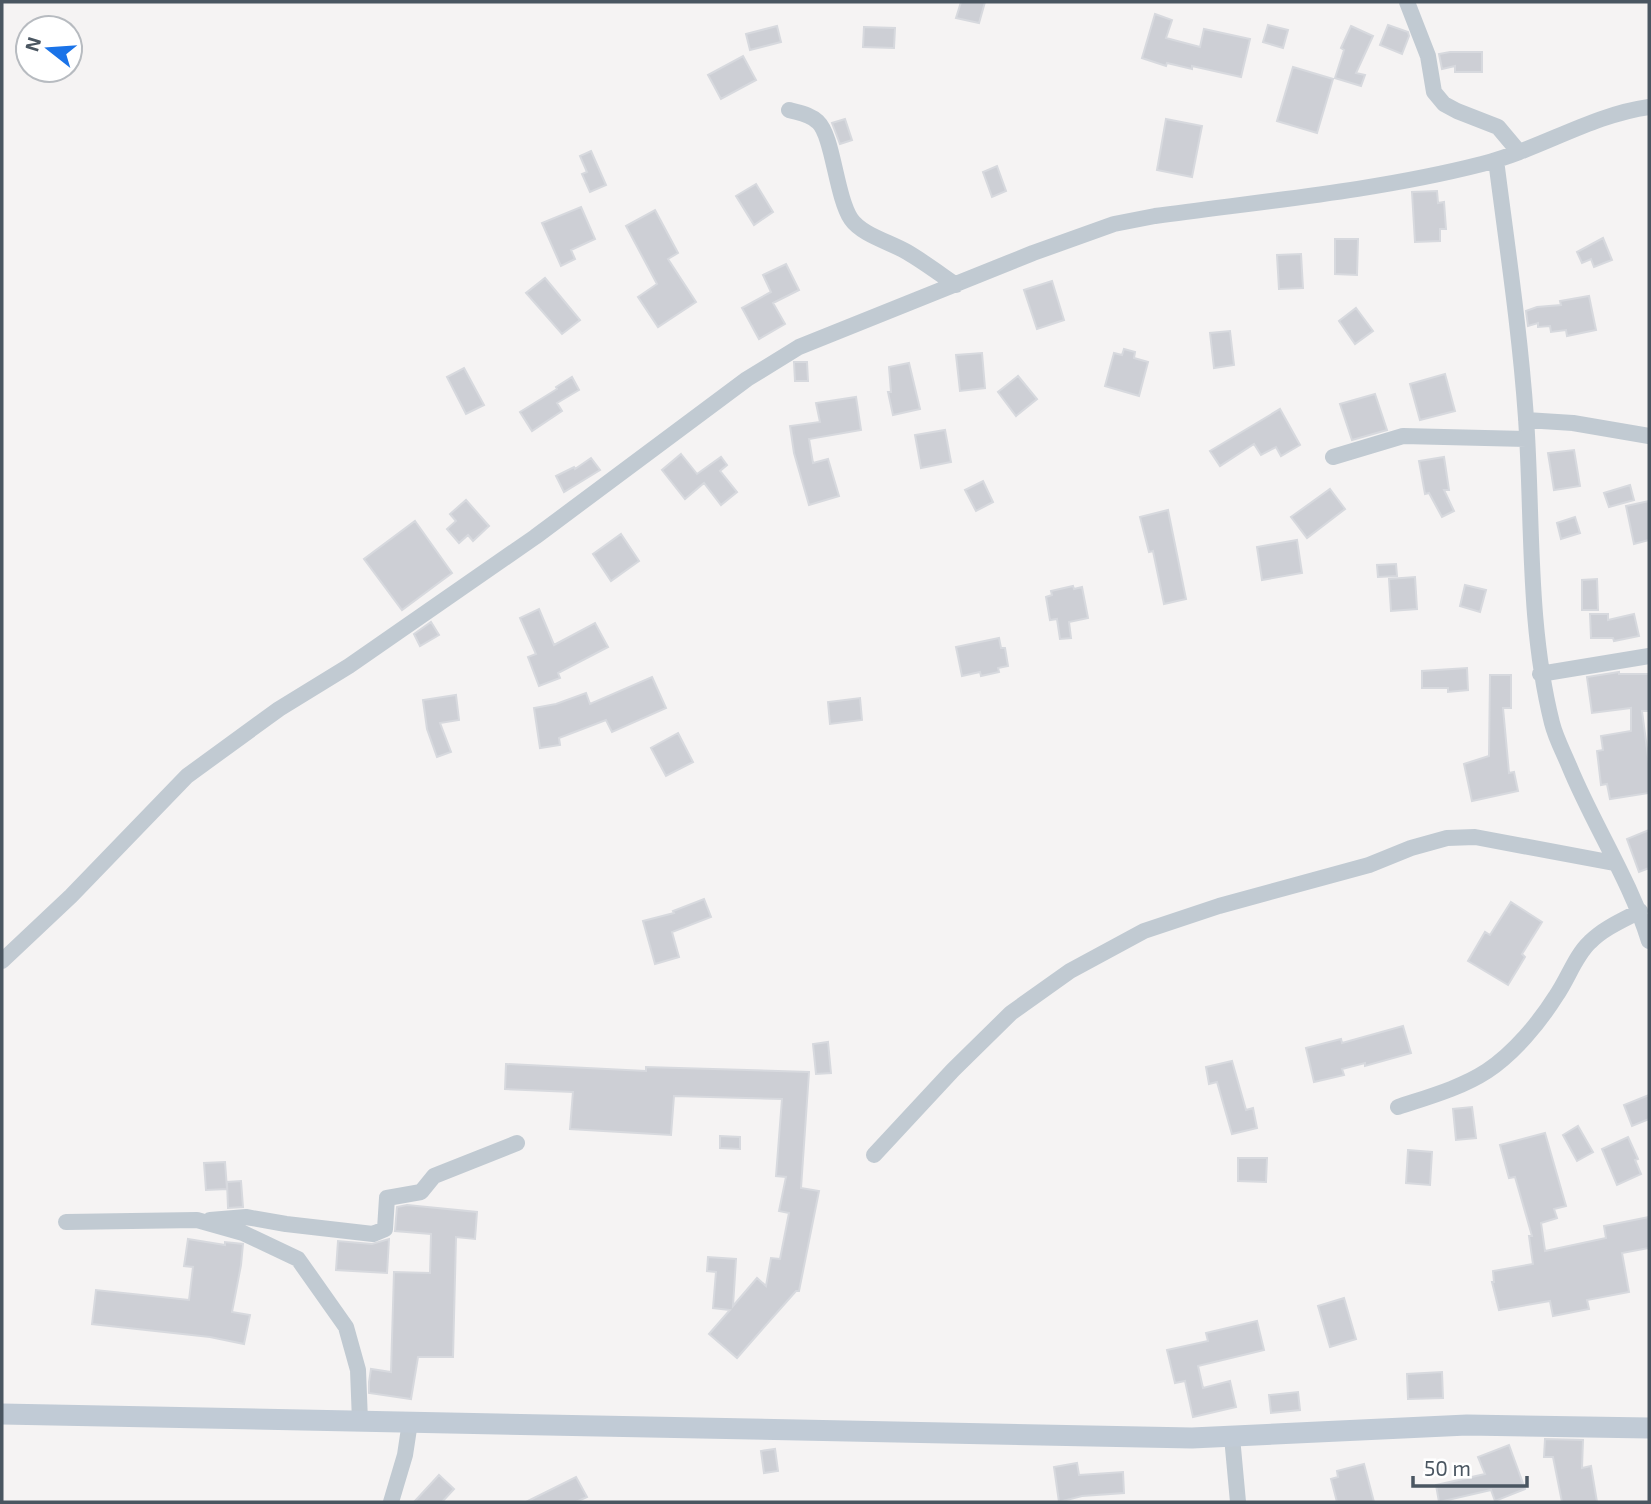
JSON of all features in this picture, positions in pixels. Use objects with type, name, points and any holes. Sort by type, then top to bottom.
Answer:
[{"type":"main road","points":[[2,1414],[1192,1438],[1467,1424],[1649,1428]]},
{"type":"street","points":[[1407,2],[1429,56],[1434,92],[1444,104],[1497,127],[1519,152]]},
{"type":"street","points":[[2,961],[71,896],[187,776],[279,709],[349,666],[535,537],[758,372],[799,347],[1033,253],[1114,224],[1435,176],[1496,160],[1595,123],[1649,107]]},
{"type":"street","points":[[789,110],[807,115],[824,129],[837,183],[851,219],[859,227],[908,252],[956,285]]},
{"type":"street","points":[[1496,160],[1518,329],[1526,420],[1532,571],[1540,674],[1553,728],[1582,797],[1640,911],[1649,940]]},
{"type":"street","points":[[1526,420],[1573,423],[1649,436]]},
{"type":"street","points":[[1333,457],[1403,436],[1527,439]]},
{"type":"street","points":[[1540,674],[1649,656]]},
{"type":"street","points":[[874,1155],[953,1070],[1011,1013],[1070,971],[1144,931],[1219,906],[1369,865],[1447,838],[1475,837],[1614,863]]},
{"type":"street","points":[[1398,1107],[1460,1085],[1487,1071],[1535,1024],[1557,996],[1589,943],[1611,926],[1640,911]]},
{"type":"street","points":[[66,1222],[246,1217],[373,1234],[385,1229],[384,1210],[387,1198],[421,1192],[434,1176],[517,1143]]},
{"type":"street","points":[[197,1220],[243,1233],[298,1259],[346,1327],[358,1370],[360,1421]]},
{"type":"street","points":[[391,1502],[405,1455],[410,1422]]},
{"type":"street","points":[[1232,1437],[1238,1502]]},
{"type":"building","points":[[961,2],[985,2],[979,23],[956,18]]},
{"type":"building","points":[[1155,14],[1172,20],[1166,38],[1200,47],[1204,29],[1250,39],[1241,77],[1192,66],[1192,69],[1167,63],[1166,66],[1142,58]]},
{"type":"building","points":[[1268,25],[1288,30],[1283,48],[1263,42]]},
{"type":"building","points":[[1388,25],[1408,32],[1402,54],[1380,45]]},
{"type":"building","points":[[777,26],[781,42],[750,50],[746,34]]},
{"type":"building","points":[[1351,26],[1373,36],[1356,73],[1365,75],[1361,86],[1335,78],[1344,50],[1341,48]]},
{"type":"building","points":[[864,27],[895,28],[894,48],[863,47]]},
{"type":"building","points":[[1482,52],[1482,72],[1455,72],[1455,66],[1442,69],[1439,54]]},
{"type":"building","points":[[743,56],[756,80],[721,99],[708,75]]},
{"type":"building","points":[[1293,67],[1333,79],[1317,133],[1277,121]]},
{"type":"building","points":[[845,119],[852,140],[840,144],[832,123]]},
{"type":"building","points":[[1166,119],[1202,126],[1192,177],[1157,170]]},
{"type":"building","points":[[591,151],[606,185],[590,192],[582,174],[587,172],[580,156]]},
{"type":"building","points":[[997,166],[1006,191],[992,197],[983,172]]},
{"type":"building","points":[[756,184],[773,212],[754,225],[736,196]]},
{"type":"building","points":[[1437,191],[1438,203],[1444,202],[1446,229],[1440,229],[1440,241],[1415,242],[1412,192]]},
{"type":"building","points":[[581,207],[595,239],[571,250],[575,259],[561,266],[542,223]]},
{"type":"building","points":[[655,210],[678,253],[668,259],[696,302],[658,327],[638,297],[657,284],[626,226]]},
{"type":"building","points":[[1603,238],[1612,260],[1594,267],[1591,259],[1582,263],[1577,252]]},
{"type":"building","points":[[1335,239],[1358,239],[1357,275],[1335,274]]},
{"type":"building","points":[[1301,254],[1303,288],[1279,289],[1277,255]]},
{"type":"building","points":[[786,264],[799,290],[773,303],[785,324],[759,339],[742,308],[771,292],[763,275]]},
{"type":"building","points":[[545,278],[580,320],[562,334],[526,293]]},
{"type":"building","points":[[1052,281],[1064,320],[1037,329],[1024,290]]},
{"type":"building","points":[[1589,296],[1596,330],[1567,336],[1566,330],[1551,332],[1550,326],[1538,327],[1538,323],[1528,326],[1526,311],[1561,305],[1560,301]]},
{"type":"building","points":[[1356,308],[1373,331],[1355,344],[1339,321]]},
{"type":"building","points":[[1230,331],[1234,365],[1214,368],[1210,333]]},
{"type":"building","points":[[1124,349],[1135,352],[1134,358],[1148,362],[1139,396],[1105,386],[1114,353],[1122,355]]},
{"type":"building","points":[[982,353],[985,388],[960,391],[956,355]]},
{"type":"building","points":[[794,362],[807,362],[808,381],[795,381]]},
{"type":"building","points":[[909,363],[920,409],[893,415],[888,392],[891,392],[889,367]]},
{"type":"building","points":[[464,368],[484,405],[466,414],[447,377]]},
{"type":"building","points":[[1445,374],[1455,411],[1420,420],[1410,384]]},
{"type":"building","points":[[1018,376],[1037,399],[1016,416],[998,392]]},
{"type":"building","points":[[572,377],[579,390],[557,403],[562,411],[532,431],[520,412]]},
{"type":"building","points":[[1375,394],[1387,430],[1352,440],[1340,404]]},
{"type":"building","points":[[856,397],[861,430],[809,439],[813,463],[828,459],[839,496],[809,505],[794,453],[790,426],[820,422],[816,403]]},
{"type":"building","points":[[1280,409],[1300,445],[1281,456],[1276,447],[1261,455],[1254,444],[1220,466],[1210,451]]},
{"type":"building","points":[[945,430],[951,462],[921,468],[915,435]]},
{"type":"building","points":[[1574,450],[1580,486],[1554,490],[1548,453]]},
{"type":"building","points":[[681,454],[697,474],[721,457],[727,465],[720,471],[737,492],[721,505],[704,483],[685,499],[662,470]]},
{"type":"building","points":[[1444,457],[1449,490],[1444,490],[1454,511],[1442,517],[1429,493],[1425,494],[1419,461]]},
{"type":"building","points":[[591,458],[600,470],[564,492],[556,476],[574,467],[575,469]]},
{"type":"building","points":[[983,481],[993,502],[976,511],[965,490]]},
{"type":"building","points":[[1630,485],[1634,500],[1609,507],[1604,493]]},
{"type":"building","points":[[1330,489],[1345,509],[1307,538],[1291,517]]},
{"type":"building","points":[[466,500],[489,526],[473,541],[468,535],[459,543],[447,529],[456,521],[450,514]]},
{"type":"building","points":[[1649,501],[1649,540],[1634,544],[1626,506]]},
{"type":"building","points":[[1168,510],[1186,599],[1164,604],[1153,551],[1149,552],[1140,517]]},
{"type":"building","points":[[1575,517],[1580,533],[1561,539],[1557,523]]},
{"type":"building","points":[[415,521],[452,573],[402,610],[364,559]]},
{"type":"building","points":[[621,534],[639,561],[611,581],[593,554]]},
{"type":"building","points":[[1297,540],[1302,573],[1262,580],[1257,547]]},
{"type":"building","points":[[1396,564],[1397,576],[1378,577],[1377,565]]},
{"type":"building","points":[[1415,577],[1417,609],[1391,611],[1389,579]]},
{"type":"building","points":[[1597,579],[1598,610],[1582,610],[1582,580]]},
{"type":"building","points":[[1465,585],[1486,590],[1480,612],[1460,606]]},
{"type":"building","points":[[1073,586],[1074,589],[1082,587],[1088,618],[1069,622],[1071,638],[1060,639],[1057,619],[1050,620],[1046,597],[1052,595],[1051,591]]},
{"type":"building","points":[[539,609],[554,645],[595,623],[608,647],[558,673],[560,678],[539,686],[528,657],[536,654],[520,618]]},
{"type":"building","points":[[1590,614],[1608,614],[1608,620],[1634,614],[1639,636],[1614,641],[1613,638],[1591,638]]},
{"type":"building","points":[[431,622],[439,635],[420,646],[414,634]]},
{"type":"building","points":[[999,638],[1001,648],[1005,648],[1008,666],[998,668],[999,672],[981,676],[980,672],[962,676],[956,647]]},
{"type":"building","points":[[1467,668],[1468,690],[1448,692],[1448,688],[1422,688],[1422,671]]},
{"type":"building","points":[[1619,672],[1649,674],[1649,711],[1642,711],[1649,764],[1649,793],[1610,799],[1607,784],[1601,785],[1597,751],[1603,750],[1601,736],[1631,731],[1631,708],[1592,713],[1587,677]]},
{"type":"building","points":[[1490,675],[1511,675],[1511,708],[1503,708],[1509,773],[1514,772],[1518,791],[1472,801],[1464,764],[1489,756]]},
{"type":"building","points":[[652,677],[666,708],[612,732],[606,720],[559,738],[560,745],[540,748],[534,708],[556,704],[586,693],[590,704]]},
{"type":"building","points":[[456,695],[459,720],[440,723],[451,752],[437,757],[427,729],[423,700]]},
{"type":"building","points":[[860,698],[862,720],[830,724],[828,702]]},
{"type":"building","points":[[678,733],[693,762],[666,776],[651,748]]},
{"type":"building","points":[[1649,830],[1649,868],[1639,872],[1627,839]]},
{"type":"building","points":[[704,899],[711,917],[672,932],[679,957],[655,964],[643,921],[674,913],[673,911]]},
{"type":"building","points":[[1511,902],[1542,922],[1522,954],[1525,957],[1508,985],[1468,961],[1485,932],[1490,935]]},
{"type":"building","points":[[1403,1026],[1411,1053],[1365,1066],[1365,1063],[1342,1069],[1344,1075],[1314,1082],[1306,1048],[1341,1039],[1342,1043]]},
{"type":"building","points":[[828,1042],[831,1073],[816,1074],[813,1044]]},
{"type":"building","points":[[1232,1061],[1246,1110],[1253,1108],[1257,1128],[1232,1134],[1217,1082],[1209,1084],[1206,1067]]},
{"type":"building","points":[[506,1064],[646,1071],[646,1067],[809,1072],[801,1188],[819,1191],[799,1291],[796,1291],[737,1358],[709,1334],[730,1310],[713,1308],[716,1272],[707,1271],[708,1257],[736,1259],[733,1306],[757,1278],[766,1286],[771,1258],[780,1259],[789,1213],[779,1211],[786,1177],[776,1176],[782,1099],[674,1096],[671,1135],[570,1129],[573,1092],[505,1089]]},
{"type":"building","points":[[1649,1095],[1649,1119],[1632,1126],[1624,1105]]},
{"type":"building","points":[[1472,1107],[1476,1138],[1456,1140],[1453,1109]]},
{"type":"building","points":[[1578,1126],[1593,1152],[1577,1161],[1563,1135]]},
{"type":"building","points":[[1545,1133],[1566,1206],[1554,1209],[1557,1218],[1541,1223],[1545,1251],[1606,1238],[1604,1226],[1649,1217],[1649,1248],[1622,1253],[1629,1292],[1587,1300],[1589,1309],[1553,1316],[1550,1301],[1499,1310],[1492,1282],[1493,1271],[1533,1264],[1529,1236],[1532,1236],[1515,1177],[1509,1178],[1500,1145]]},
{"type":"building","points":[[720,1136],[740,1137],[740,1149],[720,1148]]},
{"type":"building","points":[[1628,1137],[1638,1159],[1635,1160],[1641,1174],[1617,1185],[1602,1149]]},
{"type":"building","points":[[1408,1150],[1432,1152],[1430,1185],[1406,1183]]},
{"type":"building","points":[[1238,1158],[1267,1158],[1266,1182],[1238,1181]]},
{"type":"building","points":[[225,1162],[227,1189],[206,1190],[204,1163]]},
{"type":"building","points":[[241,1181],[243,1207],[228,1208],[227,1182]]},
{"type":"building","points":[[407,1205],[477,1212],[475,1239],[456,1237],[453,1357],[418,1357],[411,1399],[369,1393],[371,1369],[391,1372],[394,1272],[430,1273],[431,1234],[395,1231],[397,1207]]},
{"type":"building","points":[[188,1239],[225,1245],[225,1242],[243,1244],[232,1312],[250,1315],[244,1344],[210,1337],[92,1324],[96,1290],[189,1300],[193,1267],[184,1266]]},
{"type":"building","points":[[389,1239],[387,1273],[336,1270],[338,1241],[372,1244]]},
{"type":"building","points":[[1344,1298],[1356,1339],[1330,1347],[1318,1306]]},
{"type":"building","points":[[1257,1321],[1264,1350],[1198,1366],[1203,1388],[1230,1381],[1236,1407],[1193,1417],[1185,1381],[1175,1383],[1167,1350],[1208,1341],[1206,1333]]},
{"type":"building","points":[[1442,1372],[1443,1398],[1408,1399],[1407,1374]]},
{"type":"building","points":[[1298,1392],[1300,1410],[1271,1413],[1269,1395]]},
{"type":"building","points":[[1545,1439],[1583,1440],[1582,1468],[1591,1466],[1597,1502],[1562,1502],[1553,1457],[1544,1457]]},
{"type":"building","points":[[1509,1445],[1525,1489],[1495,1501],[1491,1490],[1439,1502],[1436,1485],[1485,1474],[1478,1457]]},
{"type":"building","points":[[775,1449],[778,1471],[764,1473],[761,1451]]},
{"type":"building","points":[[1077,1463],[1079,1475],[1123,1472],[1124,1493],[1082,1496],[1059,1502],[1054,1467]]},
{"type":"building","points":[[1364,1464],[1374,1502],[1337,1502],[1331,1479],[1338,1477],[1337,1471]]},
{"type":"building","points":[[439,1475],[454,1489],[442,1502],[414,1502]]},
{"type":"building","points":[[576,1477],[587,1497],[576,1502],[526,1502]]}]
